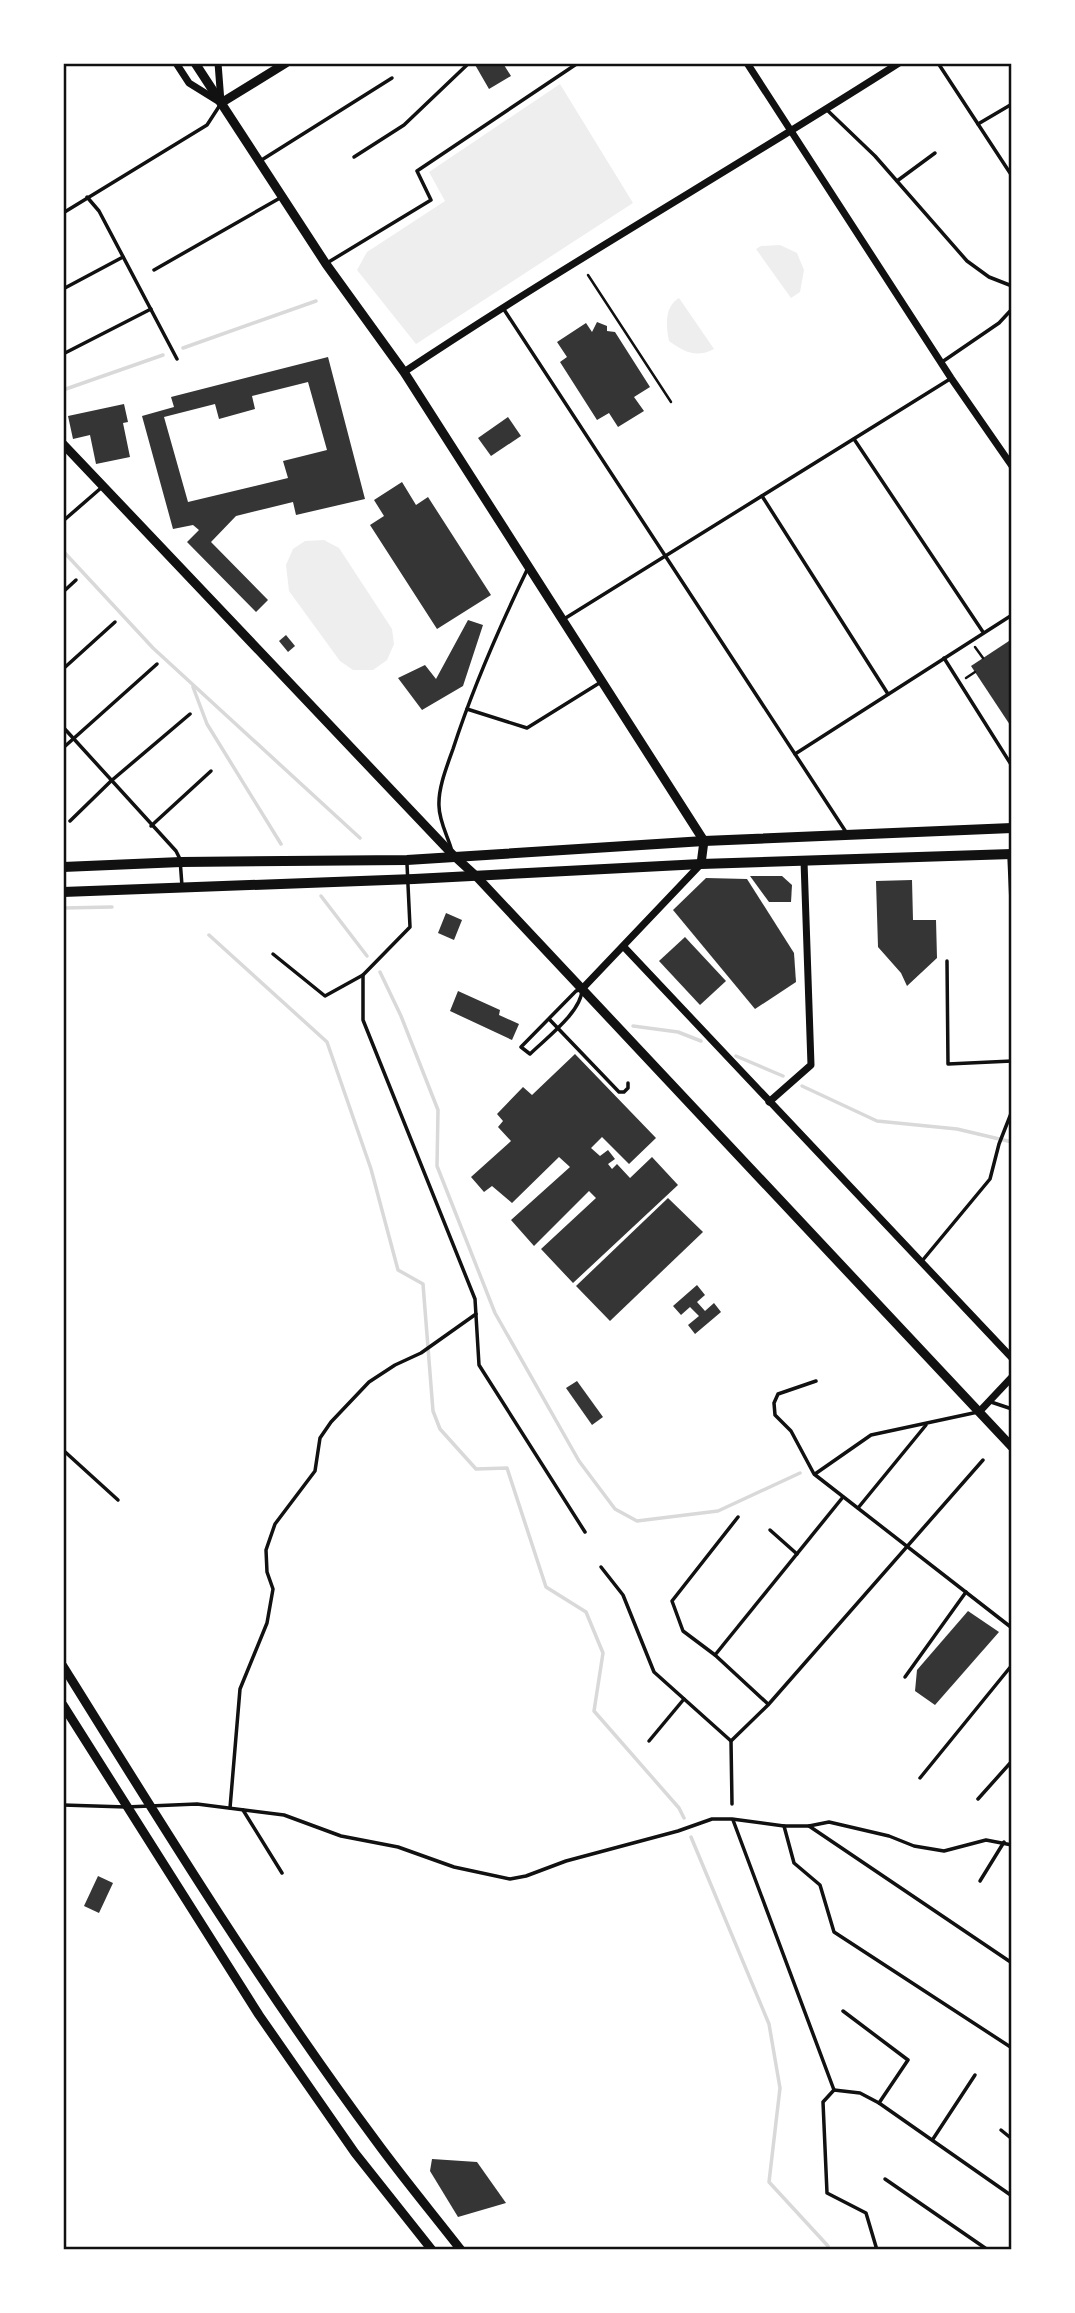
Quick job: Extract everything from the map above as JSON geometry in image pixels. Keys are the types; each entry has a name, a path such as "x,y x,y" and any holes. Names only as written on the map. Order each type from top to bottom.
{"main road":[{"path":"63,867 181,862 407,860 704,841 1012,828"},
{"path":"63,892 409,879 701,864 1011,854"}],"street":[{"path":"176,63 189,83 221,103"},
{"path":"195,63 326,264 404,372 704,841 701,864 582,989"},
{"path":"218,63 221,103"},
{"path":"221,103 286,63"},
{"path":"747,63 951,378 1012,466"},
{"path":"404,372 502,307 899,63"},
{"path":"63,444 453,855 476,876 1012,1447"},
{"path":"769,1102 811,1065 804,861"},
{"path":"624,947 1012,1358"},
{"path":"980,1411 1012,1377"},
{"path":"63,1666 149,1805 270,1990 353,2109 461,2250"},
{"path":"63,1705 280,2045 355,2153 432,2250"}],"lane":[{"path":"354,156 404,125 468,63"},
{"path":"326,264 431,200 417,171 578,63"},
{"path":"938,63 1012,176"},
{"path":"259,163 392,78"},
{"path":"63,213 207,125 221,103"},
{"path":"978,124 1012,104"},
{"path":"826,109 875,156 967,261 989,277 1012,286"},
{"path":"897,181 935,153"},
{"path":"87,197 99,211 177,359"},
{"path":"154,270 282,197"},
{"path":"63,289 123,257"},
{"path":"502,307 847,834"},
{"path":"63,354 151,309"},
{"path":"942,362 999,323 1012,309"},
{"path":"563,620 951,378"},
{"path":"854,439 984,633"},
{"path":"63,521 103,487"},
{"path":"762,496 888,694"},
{"path":"453,855 439,809 448,763 499,629 528,568"},
{"path":"63,592 76,580"},
{"path":"795,754 1012,615"},
{"path":"63,669 115,622"},
{"path":"944,659 1012,766"},
{"path":"63,748 158,664"},
{"path":"467,709 527,728 603,681"},
{"path":"70,821 111,781 190,714"},
{"path":"63,727 176,852 181,862 182,887"},
{"path":"151,825 211,771"},
{"path":"1011,854 1012,924"},
{"path":"273,954 325,996 363,975 410,927 407,860"},
{"path":"947,961 948,1064 1012,1061"},
{"path":"363,975 363,1020 475,1298 479,1365 585,1532"},
{"path":"582,989 582,999 530,1054 521,1047 576,992 582,989"},
{"path":"550,1020 619,1092 624,1093 628,1083"},
{"path":"921,1263 990,1179 1003,1131 1012,1111"},
{"path":"230,1808 240,1689 267,1623 273,1588 267,1572 266,1550 275,1524 315,1471 320,1438 331,1422 369,1382 395,1365 421,1353 476,1314"},
{"path":"816,1381 778,1394 774,1403 775,1415 791,1431 814,1474 1012,1628"},
{"path":"990,1401 1012,1409"},
{"path":"814,1474 871,1435 980,1411"},
{"path":"858,1508 928,1423"},
{"path":"63,1450 118,1500"},
{"path":"732,1804 731,1741 768,1704 983,1460"},
{"path":"715,1656 844,1497"},
{"path":"738,1517 673,1601 683,1630 768,1704"},
{"path":"770,1530 797,1554"},
{"path":"601,1567 623,1595 654,1672 731,1741"},
{"path":"905,1677 966,1592"},
{"path":"920,1778 1012,1665"},
{"path":"649,1741 684,1699"},
{"path":"978,1799 1012,1761"},
{"path":"63,1805 126,1807 197,1804 284,1815 341,1836 398,1847 454,1867 510,1879 712,1819 784,1826 809,1826 829,1822 889,1836 914,1846 944,1851 986,1840 1012,1845"},
{"path":"243,1810 282,1873"},
{"path":"732,1819 834,2090"},
{"path":"784,1826 794,1863 820,1885 834,1932 1012,2048"},
{"path":"809,1826 1012,1963"},
{"path":"980,1881 1004,1842"},
{"path":"844,2011 908,2060 879,2103"},
{"path":"933,2139 975,2074"},
{"path":"834,2090 860,2093 879,2103 1012,2196"},
{"path":"834,2090 822,2102 827,2193 866,2213 877,2250"},
{"path":"1001,2130 1012,2139"},
{"path":"885,2179 988,2250"}],"path":[{"path":"588,275 671,402"},
{"path":"971,641 983,658"}],"shaded area":[{"path":"560,84 633,203 416,344 357,270 367,252 445,201 429,172"},
{"path":"780,245 797,253 804,270 800,292 791,298 756,249 761,246"},
{"path":"679,298 714,349 696,354 669,341 668,312"},
{"path":"324,540 339,548 392,629 394,644 387,660 373,670 353,670 340,661 289,591 286,565 293,549 305,541"}],"building":[{"path":"474,63 508,63 504,65 511,76 489,89"},
{"path":"597,322 607,326 607,331 615,332 650,387 634,397 644,411 618,427 609,413 597,420 560,362 567,357 557,342 586,323 592,332"},
{"path":"328,357 365,499 296,515 293,502 236,516 211,542 268,600 256,612 187,542 199,530 193,525 173,529 142,416 174,407 171,397","holes":["308,382 327,450 283,461 288,478 188,502 164,417 215,404 219,419 255,409 252,396"]},
{"path":"124,404 128,422 123,423 130,457 96,464 90,435 73,439 68,416"},
{"path":"508,417 521,436 491,456 478,438"},
{"path":"402,482 416,505 428,497 491,595 437,629 370,525 384,516 374,500"},
{"path":"468,620 483,625 463,686 422,710 398,678 425,665 436,679"},
{"path":"286,635 295,646 288,652 279,641"},
{"path":"1012,639 1012,728 971,666"},
{"path":"750,876 782,876 792,885 791,902 769,902"},
{"path":"706,878 747,879 794,953 796,982 755,1009 673,910"},
{"path":"912,880 913,920 936,920 937,958 907,986 901,973 878,947 876,881"},
{"path":"446,913 462,920 454,940 438,933"},
{"path":"685,937 726,981 700,1005 659,961"},
{"path":"458,991 500,1010 499,1015 519,1024 512,1040 450,1011"},
{"path":"575,1054 656,1138 629,1164 602,1137 591,1148 600,1156 608,1150 615,1159 608,1164 612,1169 617,1164 630,1178 652,1157 678,1185 573,1283 541,1249 596,1198 589,1191 534,1246 511,1220 570,1167 559,1157 512,1203 492,1186 484,1192 471,1177 511,1141 498,1127 503,1121 497,1114 523,1087 532,1095"},
{"path":"668,1198 703,1232 610,1321 576,1286"},
{"path":"697,1285 705,1295 697,1302 705,1311 714,1303 721,1312 695,1334 688,1325 699,1316 690,1307 681,1315 673,1306"},
{"path":"577,1381 603,1417 592,1425 566,1388"},
{"path":"968,1611 999,1632 935,1705 915,1691 917,1670"},
{"path":"98,1876 113,1883 99,1913 84,1906"},
{"path":"432,2159 477,2162 506,2203 458,2217 430,2171"}],"waterway":[{"path":"183,348 316,301"},
{"path":"63,390 163,355"},
{"path":"63,551 153,648 360,838"},
{"path":"193,687 207,724 281,844"},
{"path":"321,896 367,956"},
{"path":"63,908 112,907"},
{"path":"209,935 327,1042 371,1169 398,1270 423,1284 433,1411 440,1429 476,1469 507,1468 546,1587 586,1612 603,1653 594,1711 679,1808 684,1818"},
{"path":"380,972 401,1016 438,1110 437,1166 495,1313 579,1461 615,1509 637,1521 718,1511 800,1473"},
{"path":"633,1026 678,1032 701,1041"},
{"path":"736,1056 783,1076"},
{"path":"802,1086 877,1121 957,1129 1012,1142"},
{"path":"691,1837 769,2024 780,2088 769,2182 828,2246 828,2250"}]}
